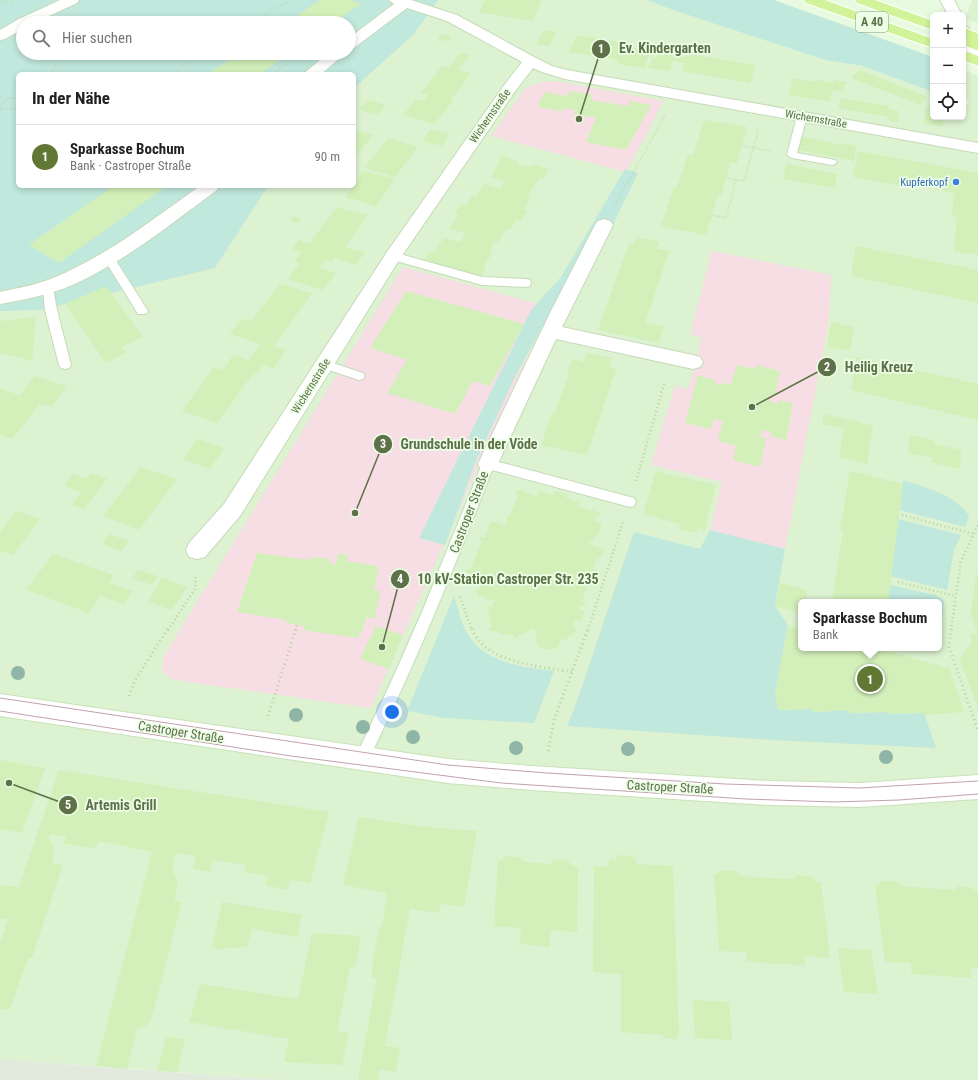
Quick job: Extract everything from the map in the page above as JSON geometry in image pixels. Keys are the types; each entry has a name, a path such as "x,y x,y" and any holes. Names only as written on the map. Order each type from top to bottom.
{"highway":[{"name":"A 40","path":"812,0 930,43"},
{"name":"A 40","path":"862,0 930,25"},
{"path":"966,37 978,42"},
{"path":"966,56 978,60"}],"street":[{"path":"37,16 72,0"},
{"path":"947,0 953,12"},
{"path":"356,39 400,2 452,18 531,61"},
{"path":"0,36 16,27"},
{"path":"966,36 978,60"},
{"path":"313,72 329,60"},
{"name":"Wichernstraße","path":"197,550 232,510 393,256 510,87 531,61 566,74 978,148"},
{"path":"0,298 18,296 48,288 80,275 109,259 208,188"},
{"name":"Castroper Straße","path":"488,464 551,331 604,225"},
{"path":"551,331 692,362"},
{"name":"Castroper Straße","path":"0,705 256,744 448,771 525,778 769,793 860,794 978,787"}],"lane":[{"path":"802,116 792,155 832,162"},
{"path":"393,256 482,281 526,283"},
{"path":"109,259 142,311"},
{"path":"48,288 51,310 64,365"},
{"path":"324,364 359,376"},
{"name":"Castroper Straße","path":"362,758 382,719 449,564 488,464 630,502"}],"path":[{"path":"262,16 290,0"},
{"path":"53,72 57,60"},
{"path":"176,72 191,60"},
{"path":"276,72 293,60"},
{"path":"274,63 282,68"},
{"path":"0,108 8,98 16,98"},
{"path":"0,108 16,109"},
{"path":"604,225 666,113"},
{"path":"726,178 744,181 757,132"},
{"path":"742,146 753,148"},
{"path":"712,215 726,218 736,180"},
{"path":"554,718 573,672 630,502 672,358"},
{"path":"902,515 974,534"},
{"path":"978,525 961,561 950,647 978,731"},
{"path":"119,723 135,680 195,589 197,550"},
{"path":"449,564 474,636 490,650 510,660 573,672"},
{"path":"898,582 956,596"},
{"path":"256,744 273,702 297,625"}],"shaded area":[{"path":"0,0 647,0 825,60 863,66 930,91 930,120 966,120 966,104 970,105 966,98 966,70 978,76 978,1080 282,1080 0,1059"},
{"path":"0,0 438,0 414,34 356,86 356,72 16,72 16,188 267,188 215,268 40,310 0,311"},
{"path":"647,0 774,0 930,56 930,91 863,66 825,60"},
{"path":"971,0 978,0 978,23 966,18 972,1"},
{"path":"548,81 561,82 664,101 626,172 491,136 524,90 537,83"},
{"path":"625,169 638,173 612,227 598,224 514,379 477,459 445,545 419,538 531,310 561,277"},
{"path":"712,251 831,275 829,320 785,549 710,530 722,482 651,465 675,386 688,389 702,338 690,334"},
{"path":"403,267 549,307 371,708 175,680 163,671 162,663 164,656"},
{"path":"903,480 931,489 956,502 969,516 965,527 900,510"},
{"path":"898,519 961,535 954,550 947,590 891,576"},
{"path":"710,530 785,549 775,606 788,625 775,694 780,710 813,709 813,712 849,710 851,713 887,712 888,714 924,713 936,748 773,740 567,726 575,707 634,532 700,549"},
{"path":"890,585 935,595 944,600 942,621 942,599 888,599"},
{"path":"454,596 465,629 472,640 481,649 492,656 516,665 554,671 534,723 445,718 407,711"},
{"path":"0,1059 127,1069 282,1080 0,1080"}],"building":[{"path":"320,0 351,0 361,4 343,16 296,16"},
{"path":"485,0 542,1 532,21 479,12"},
{"path":"544,30 556,32 549,46 536,45"},
{"path":"440,35 451,35 450,41 438,40"},
{"path":"577,35 625,43 624,46 651,51 644,68 617,64 619,60 569,52"},
{"path":"460,53 470,55 458,70 471,73 451,100 453,101 434,124 403,115 416,99 423,101 428,95 421,93 442,66 449,68"},
{"path":"658,53 687,57 688,54 756,65 750,83 682,71 685,63 673,61 670,71 648,68 652,57 656,58"},
{"path":"229,60 280,60 262,72 211,72"},
{"path":"859,70 928,97 920,105 851,78"},
{"path":"793,78 812,82 818,80 834,83 834,80 847,82 844,86 843,92 832,90 830,102 789,95"},
{"path":"570,91 593,95 591,100 628,106 630,101 651,105 626,150 586,142 596,118 574,114 575,110 563,108 562,111 537,107 544,92 567,96"},
{"path":"841,98 889,106 889,109 899,111 898,122 887,120 888,117 838,108"},
{"path":"368,100 386,105 377,115 359,110"},
{"path":"926,107 930,108 930,120 944,120 943,127 924,123"},
{"path":"704,120 747,127 737,163 731,162 721,196 718,195 706,235 661,226 674,187 677,187 688,154 693,155"},
{"path":"431,129 450,134 442,146 422,141"},
{"path":"356,131 373,135 356,156"},
{"path":"802,137 856,146 854,161 798,150"},
{"path":"388,138 418,147 395,177 364,168"},
{"path":"858,151 978,173 978,255 954,251 957,218 952,216 954,193 853,177"},
{"path":"502,156 518,161 517,164 530,167 532,164 549,169 543,178 540,178 527,196 531,197 523,210 527,211 520,221 516,220 510,230 507,229 498,242 494,241 489,250 493,252 483,267 486,268 481,277 424,260 430,252 433,253 444,238 460,242 466,233 449,229 458,215 455,214 462,204 466,206 472,196 475,197 484,184 500,189 505,181 491,177"},
{"path":"786,164 837,174 835,188 783,179"},
{"path":"364,171 395,179 376,206 345,197 352,188 356,188 356,182"},
{"path":"110,188 164,188 59,263 29,245"},
{"path":"337,207 368,215 345,247 365,252 356,265 335,258 332,262 325,260 319,268 336,273 323,290 288,279 300,263 294,261 301,252 292,249 299,240 312,244 314,242 311,241"},
{"path":"295,216 302,221 296,223 290,219"},
{"path":"637,237 659,242 657,249 669,251 645,323 664,327 659,343 598,330 629,243 634,244"},
{"path":"856,246 978,270 978,303 851,276"},
{"path":"280,284 312,293 274,346 286,350 274,368 263,365 258,373 252,375 217,423 182,411 214,367 223,370 233,355 248,360 261,344 230,334 241,319 251,321"},
{"path":"106,286 143,337 122,347 126,353 106,363 65,304"},
{"path":"406,291 524,324 490,386 473,381 455,414 387,393 407,360 370,348"},
{"path":"36,317 32,361 0,353 0,321"},
{"path":"831,322 854,327 850,351 827,347"},
{"path":"587,353 612,358 609,367 616,369 587,455 541,445 552,413 555,413 569,373 567,373 572,359 584,362"},
{"path":"857,357 978,384 978,420 851,390"},
{"path":"737,365 755,369 756,365 780,371 775,396 770,395 769,401 777,404 778,400 793,403 786,440 770,436 771,432 762,430 760,437 766,438 760,467 733,460 736,446 718,441 723,421 714,419 711,429 685,423 698,375 714,380 717,385 726,383 731,384"},
{"path":"35,376 67,386 51,407 40,404 12,439 0,435 0,389 20,395"},
{"path":"824,414 845,419 844,428 846,419 873,426 867,464 839,457 844,429 822,424"},
{"path":"910,435 934,440 934,444 961,450 960,469 932,463 933,458 908,453"},
{"path":"197,439 224,448 210,469 183,459"},
{"path":"141,467 177,479 139,530 103,516"},
{"path":"656,471 716,485 705,530 698,528 697,533 679,529 680,524 643,514"},
{"path":"850,471 903,484 888,599 832,599 843,531 840,530"},
{"path":"91,473 107,479 84,509 71,505 82,492 64,486 73,474 87,479"},
{"path":"521,489 524,490 523,492 537,496 539,491 553,495 555,491 567,494 566,498 580,502 578,507 593,511 594,509 597,510 596,512 601,513 599,517 597,516 595,521 602,524 598,536 595,535 593,541 591,540 590,543 587,542 587,544 604,549 600,559 597,558 593,569 597,570 595,574 592,573 582,602 586,603 584,606 581,605 579,610 584,611 581,621 576,619 573,623 576,631 573,635 568,636 567,640 561,639 558,647 549,650 540,647 537,644 536,635 538,631 532,630 533,627 528,632 518,635 518,638 515,639 513,635 502,634 496,630 492,632 489,629 492,626 489,620 490,610 487,610 489,606 492,607 495,600 488,600 482,595 481,597 477,596 478,593 475,592 476,589 479,590 484,578 473,574 472,577 468,576 469,573 465,572 467,568 470,570 482,541 479,540 480,537 484,538 491,521 506,525 508,520 506,518 507,515 510,516 518,495 516,494 517,490 520,491"},
{"path":"16,511 40,519 13,555 0,551 0,532"},
{"path":"109,534 129,541 122,551 102,544"},
{"path":"257,553 310,560 311,557 330,559 329,563 336,564 338,553 348,555 347,561 378,566 377,570 379,570 374,590 381,591 374,619 366,617 362,632 360,631 358,638 303,630 304,626 286,623 287,620 237,612"},
{"path":"53,554 114,575 109,583 133,591 124,604 100,596 89,613 26,590"},
{"path":"138,570 158,576 152,585 132,578"},
{"path":"976,575 978,575 978,634 971,615"},
{"path":"162,578 187,587 172,610 148,602"},
{"path":"780,583 807,590 806,599 798,599 798,612 775,606"},
{"path":"788,625 798,628 798,651 886,651 949,668 964,712 924,715 924,713 851,713 849,710 813,712 813,709 779,710 775,694"},
{"path":"376,626 403,635 389,669 360,659"},
{"path":"970,634 978,634 978,709 960,659 972,642"},
{"path":"0,760 45,768 22,833 0,829"},
{"path":"59,770 329,812 310,883 290,880 287,890 265,885 268,876 244,872 246,865 213,860 210,872 193,869 196,856 176,853 172,869 178,882 174,901 182,902 151,1020 144,1027 137,1028 127,1069 96,1066 152,852 99,841 96,848 64,844 66,837 50,834 48,837 55,848 52,864 63,865 32,958 28,958 10,1009 0,1009 0,944 8,919 0,918 0,885 19,887"},
{"path":"359,817 426,827 477,831 464,907 441,904 439,913 410,909 385,1046 400,1048 396,1072 380,1069 378,1080 358,1080 377,978 371,977 379,926 382,927 387,893 343,885"},
{"path":"619,855 632,856 636,860 636,864 673,866 679,1035 677,1036 677,1039 663,1038 663,1035 621,1032 621,974 593,972 594,866 609,867 609,860 616,861 616,858"},
{"path":"505,856 519,857 524,862 551,864 555,860 568,861 573,866 578,867 577,932 550,930 550,947 520,944 521,928 494,926 498,860 501,861"},
{"path":"722,870 735,871 740,876 768,878 794,879 798,875 811,876 817,882 821,882 830,958 804,956 805,965 775,964 746,961 746,952 719,951 714,874 717,874"},
{"path":"882,881 895,881 901,886 954,890 958,886 970,887 978,893 978,968 970,968 972,978 912,974 910,963 885,962 875,885 878,885"},
{"path":"222,902 302,915 297,937 252,929 247,947 222,949 212,948"},
{"path":"312,933 361,936 355,967 350,967 337,1031 349,1033 342,1065 284,1062 289,1039 189,1022 200,984 298,999"},
{"path":"838,948 871,950 878,994 844,992"},
{"path":"693,1000 729,1002 732,1040 695,1038"},
{"path":"166,1037 185,1039 177,1072 157,1071"}],"tram line":[{"path":"0,698 448,765 547,773 725,784 859,788 978,781"},
{"path":"0,711 291,756 501,783 746,799 834,802 899,800 978,794"}],"place":[{"name":"Ev. Kindergarten","path":"579,119"},
{"name":"Kupferkopf","path":"956,182"},
{"name":"Heilig Kreuz","path":"752,407"},
{"name":"Grundschule in der Vöde","path":"355,513"},
{"name":"10 kV-Station Castroper Str. 235","path":"382,647"},
{"name":"Sparkasse Bochum","path":"870,679"},
{"name":"Artemis Grill","path":"9,783"}]}
